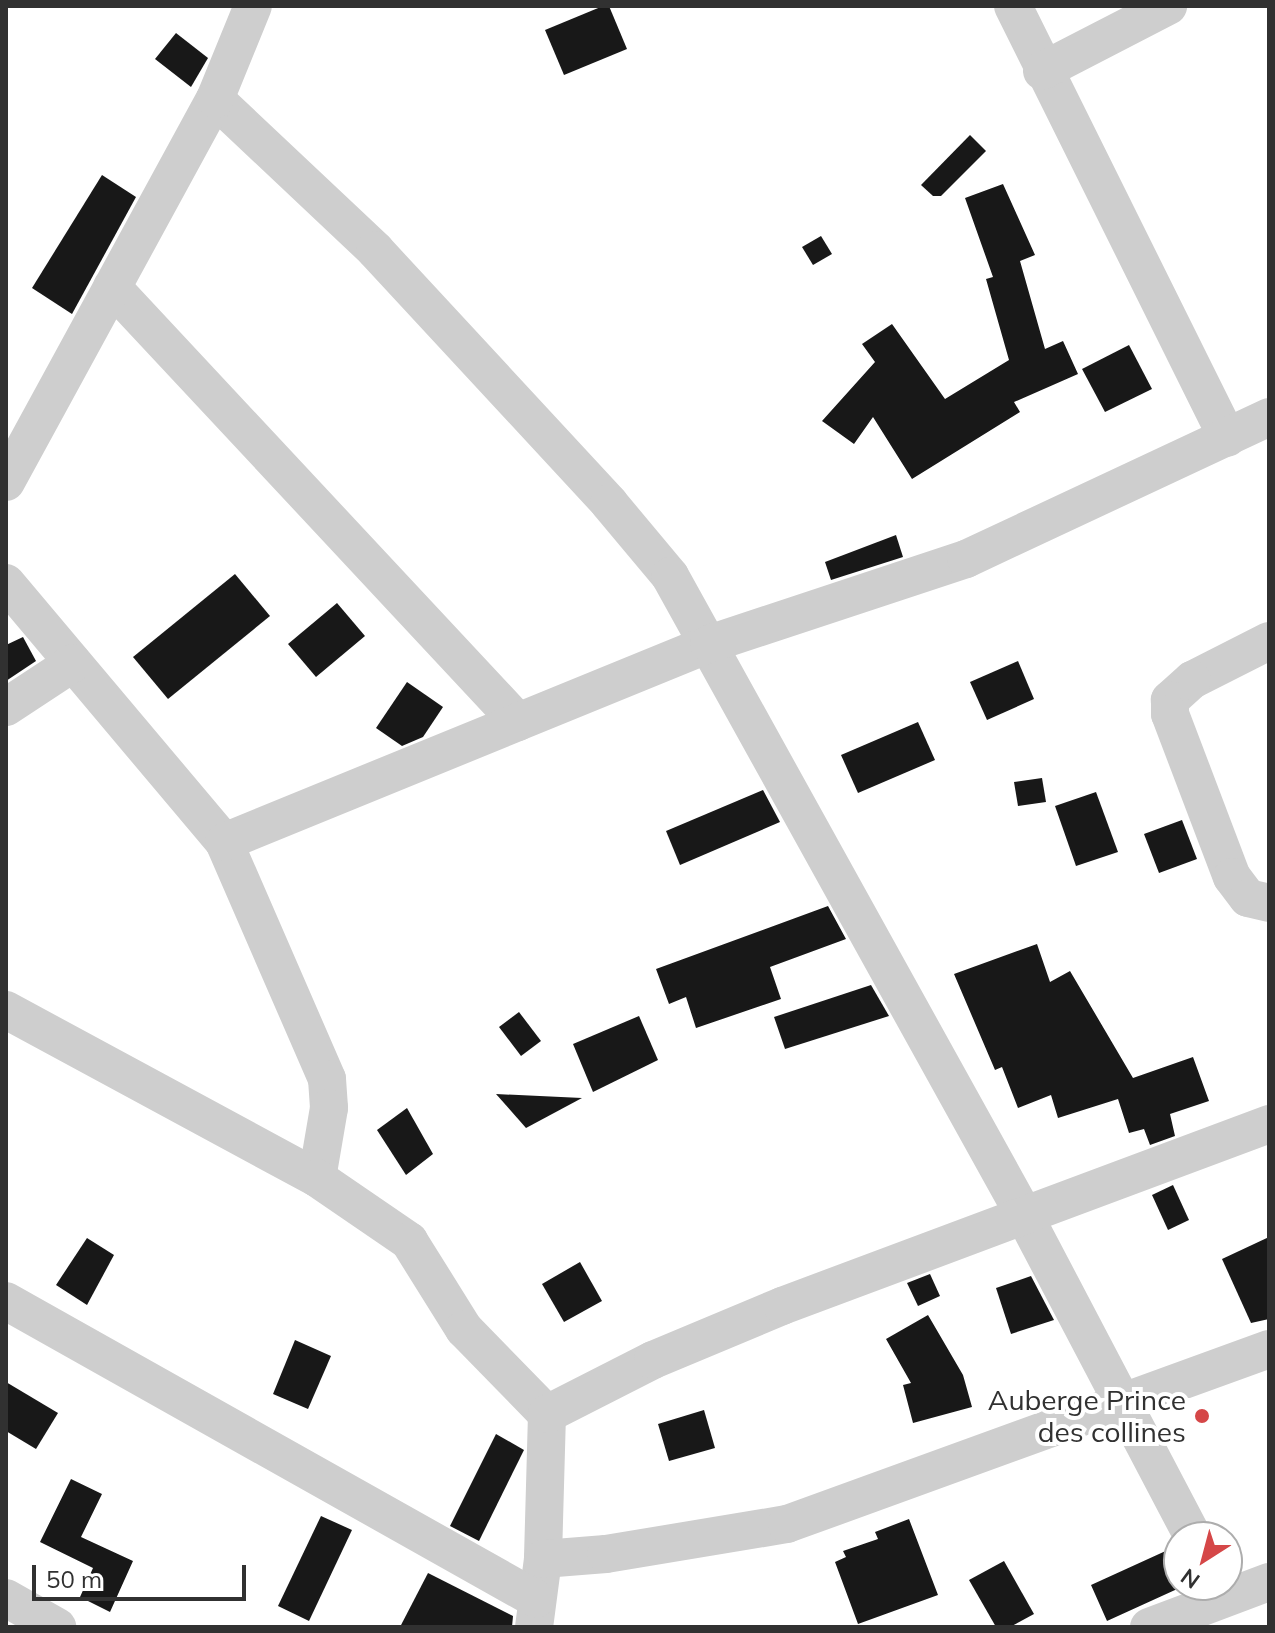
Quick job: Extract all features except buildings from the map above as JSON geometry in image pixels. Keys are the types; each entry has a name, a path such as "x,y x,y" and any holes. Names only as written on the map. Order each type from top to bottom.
{"street":[{"path":"6,482 215,99 253,6"},
{"path":"1013,6 1042,71 1227,438"},
{"path":"1042,71 1168,6"},
{"path":"215,99 375,250 609,503 670,576 1024,1215 1127,1404 1185,1521"},
{"path":"112,287 518,722"},
{"path":"224,842 709,644 966,559 1269,417"},
{"path":"6,583 224,842 327,1079 329,1108 317,1178"},
{"path":"1269,641 1192,680 1170,700 1170,714 1232,877 1248,898 1269,903"},
{"path":"6,707 73,663"},
{"path":"6,1010 317,1178 409,1241 464,1329 547,1414 543,1559 535,1613 6,1301"},
{"path":"547,1414 653,1360 767,1312 1269,1124"},
{"path":"543,1559 620,1552 787,1524 1127,1404 1269,1349"},
{"path":"1149,1627 1226,1604 1269,1582"},
{"path":"6,1598 57,1627"}],"place":[{"name":"Auberge Prince des collines","path":"1202,1416"}]}
